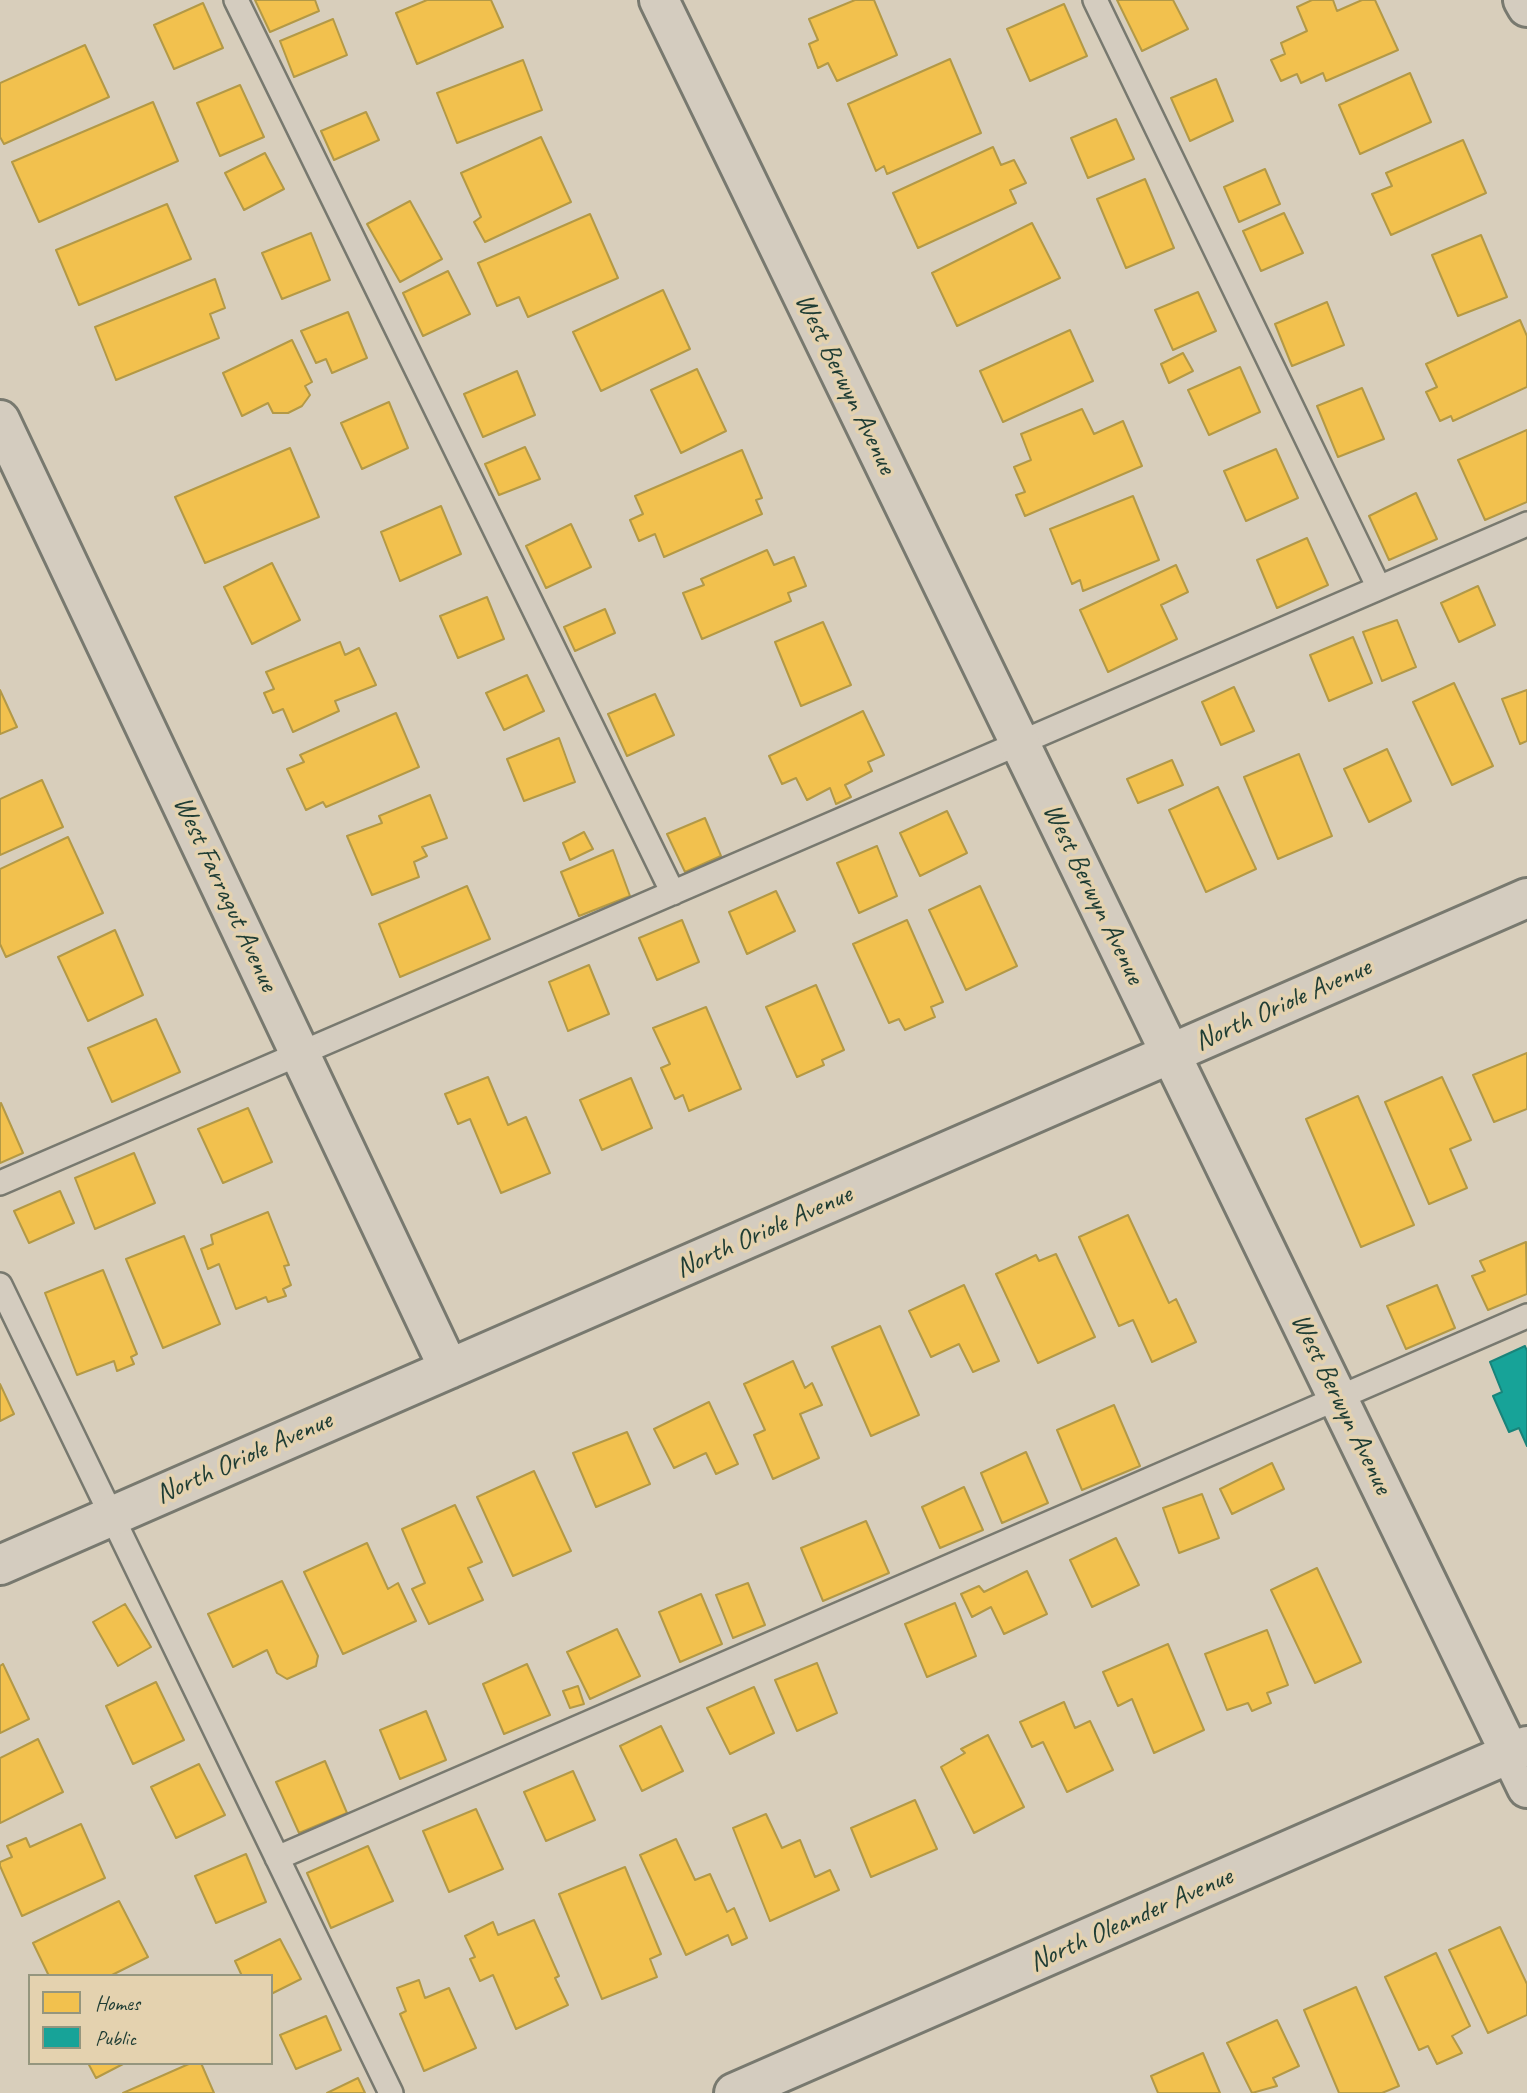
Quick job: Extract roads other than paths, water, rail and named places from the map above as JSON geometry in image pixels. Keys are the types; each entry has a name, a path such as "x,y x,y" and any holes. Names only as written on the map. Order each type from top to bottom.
{"street":[{"name":"West Berwyn Avenue","path":"659,0 1339,1399 1519,1750 1527,1788"},
{"path":"1523,0 1527,7"},
{"name":"West Farragut Avenue","path":"0,420 449,1369"},
{"name":"North Oriole Avenue","path":"0,1565 1527,898"},
{"name":"North Oleander Avenue","path":"734,2093 1519,1750"}],"lane":[{"path":"236,0 673,892"},
{"path":"1095,0 1380,588"},
{"path":"0,1183 1527,524"},
{"path":"0,1285 391,2093"},
{"path":"278,1858 1527,1316"}]}
